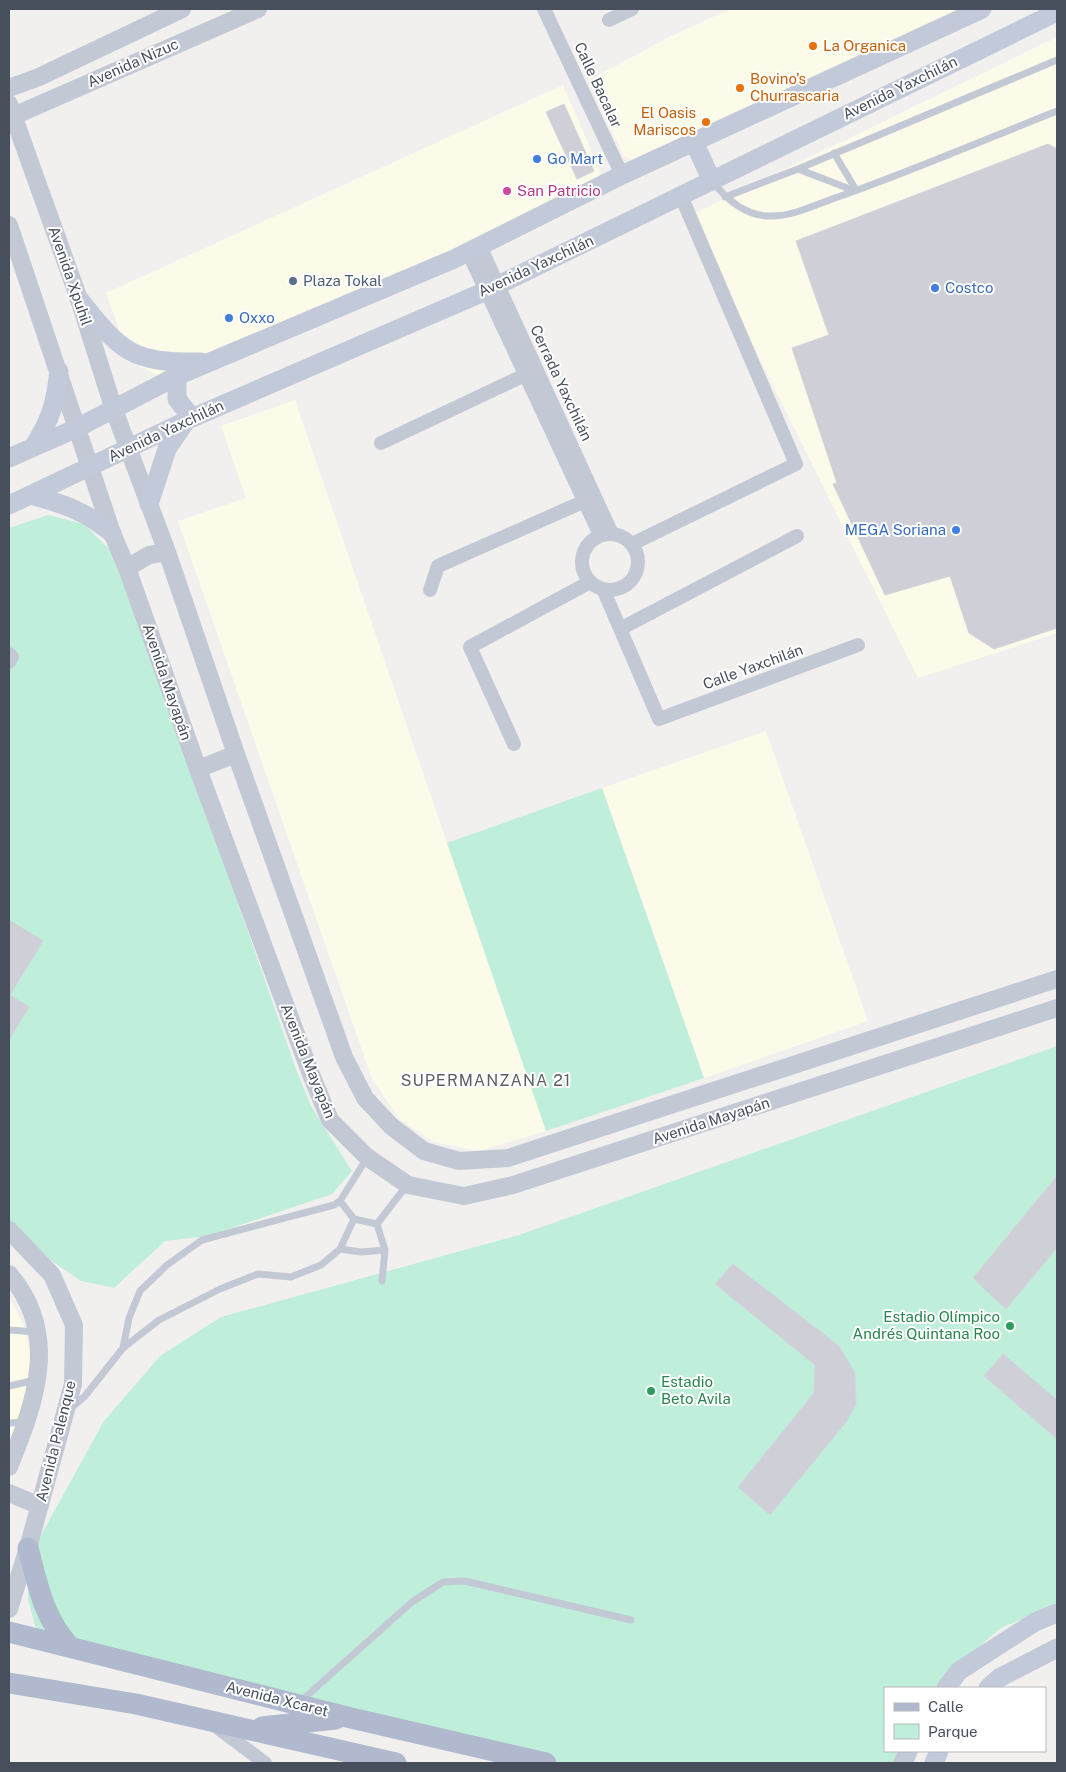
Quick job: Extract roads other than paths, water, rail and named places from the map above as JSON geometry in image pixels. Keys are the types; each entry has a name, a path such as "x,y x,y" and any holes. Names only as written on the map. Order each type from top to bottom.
{"main road":[{"path":"9,458 114,410 177,376 474,249 622,175 982,9"},
{"name":"Avenida Yaxchilán","path":"9,505 32,496 189,419 492,288 1057,14"},
{"path":"694,142 712,181"},
{"path":"79,300 109,337 135,355 164,362 212,362"},
{"path":"34,446 50,420 56,400 59,371"},
{"path":"149,504 167,449 189,419 177,399 177,376"},
{"path":"32,496 63,504 89,515 112,533"},
{"path":"28,1548 41,1597 54,1629 69,1646"},
{"path":"947,1687 959,1671 1035,1622 1057,1613"},
{"name":"Avenida Xcaret","path":"9,1632 352,1718 546,1763"},
{"path":"989,1687 999,1678 1057,1648"},
{"path":"9,1683 136,1704 396,1763"},
{"path":"244,1728 352,1718"}],"street":[{"name":"Avenida Nizuc","path":"9,88 39,76 182,9"},
{"name":"Avenida Nizuc","path":"10,113 258,9"},
{"name":"Calle Bacalar","path":"544,9 622,175"},
{"path":"609,20 632,9"},
{"name":"Avenida Xpuhil","path":"10,113 79,300 114,410 129,449"},
{"path":"632,544 796,464 681,196"},
{"path":"9,225 91,466"},
{"name":"Cerrada Yaxchilán","path":"474,249 606,535"},
{"name":"Cerrada Yaxchilán","path":"492,288 525,375 585,501 606,535"},
{"path":"381,443 525,375"},
{"name":"Avenida Mayapán","path":"129,449 344,1057 365,1098 391,1126 424,1151 459,1161 508,1158 1057,979"},
{"name":"Avenida Mayapán","path":"91,466 112,533 127,568 198,769 312,1077 330,1120 367,1157 408,1185 464,1196 513,1185 1057,1008"},
{"path":"430,590 438,566 585,501"},
{"path":"606,535 623,537 632,544 638,557 637,571 629,583 617,589 603,589 590,582 584,573 582,562 588,546 606,535"},
{"path":"603,589 620,629 797,536"},
{"path":"127,568 149,555 167,552"},
{"path":"514,744 470,647 590,582"},
{"name":"Calle Yaxchilán","path":"620,629 659,719 858,646"},
{"path":"9,654 12,657 9,662"},
{"path":"198,769 236,754"},
{"path":"918,1024 927,1051"},
{"name":"Avenida Palenque","path":"9,1230 52,1275 74,1325 73,1384 40,1506 9,1609"},
{"path":"9,1274 20,1287 39,1332 38,1379 28,1421 9,1467"},
{"path":"9,1493 40,1506"},
{"path":"208,1720 265,1763"}],"lane":[{"path":"725,197 798,169 834,152 1057,60"},
{"path":"712,181 725,197 737,206 771,216 787,214 856,191 1057,111"},
{"path":"834,152 856,191"},
{"path":"798,169 856,191"},
{"path":"124,1348 129,1318 140,1290 167,1265 202,1240 334,1205 340,1201 367,1157"},
{"path":"377,1224 408,1185"},
{"path":"340,1201 354,1219 377,1224"},
{"path":"65,1412 85,1396 124,1348 159,1320 220,1289 258,1274 291,1277 321,1265 340,1249 354,1219"},
{"path":"377,1224 385,1250 382,1281"},
{"path":"340,1249 361,1252 385,1250"},
{"path":"9,1330 39,1332"},
{"path":"9,1386 38,1379"},
{"path":"9,1423 28,1421"},
{"path":"297,1704 412,1602 443,1582 465,1581 632,1620"}],"place":[{"name":"La Organica","path":"813,46"},
{"name":"Bovino's Churrascaria","path":"740,88"},
{"name":"El Oasis Mariscos","path":"706,122"},
{"name":"Go Mart","path":"537,159"},
{"name":"San Patricio","path":"507,191"},
{"name":"Plaza Tokal","path":"293,281"},
{"name":"Costco","path":"935,288"},
{"name":"Oxxo","path":"229,318"},
{"name":"MEGA Soriana","path":"956,530"},
{"name":"Estadio Olímpico Andrés Quintana Roo","path":"1010,1326"},
{"name":"Estadio Beto Avila","path":"651,1391"}],"district":[{"name":"SUPERMANZANA 21","path":"486,1080"}]}
